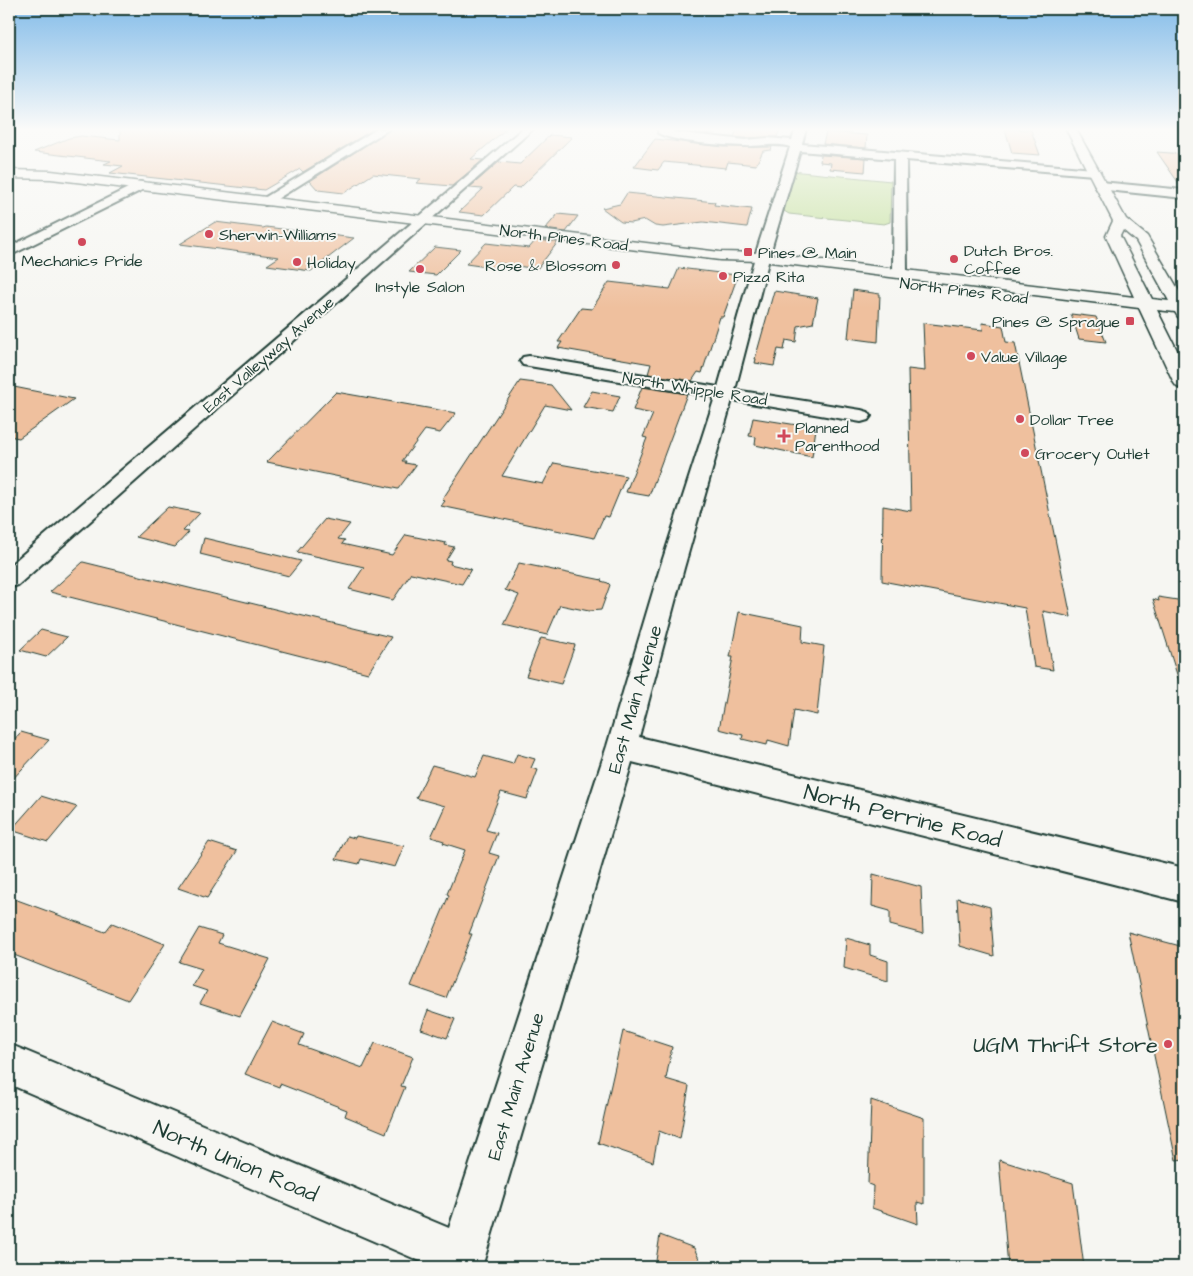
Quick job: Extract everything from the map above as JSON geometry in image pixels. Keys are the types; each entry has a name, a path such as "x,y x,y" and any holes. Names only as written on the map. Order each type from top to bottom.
{"main road":[{"name":"North Pines Road","path":"161,189 1147,308"},
{"path":"1102,189 1120,221 1142,239 1183,311"},
{"path":"1120,221 1113,236 1184,383"},
{"name":"North Pines Road","path":"761,261 900,274 1147,308"},
{"path":"1147,308 1183,311"}],"street":[{"path":"9,252 135,189"},
{"path":"265,201 286,189"},
{"name":"East Valleyway Avenue","path":"9,579 459,189"},
{"name":"East Main Avenue","path":"460,1262 622,746 783,189"},
{"path":"900,189 900,274"},
{"path":"1127,189 1184,194"},
{"name":"North Whipple Road","path":"529,361 861,416"},
{"name":"North Perrine Road","path":"622,746 1184,885"},
{"name":"North Union Road","path":"9,1064 460,1262"}],"green space":[{"path":"786,189 891,189 890,222 884,224 789,214 784,211 783,202"}],"building":[{"path":"317,189 351,189 344,193"},
{"path":"477,189 511,189 484,215 459,212 483,189"},
{"path":"627,193 715,202 714,205 752,209 747,227 703,222 663,227 655,226 645,220 631,223 621,222 602,208 620,204"},
{"path":"558,214 578,216 566,232 545,229"},
{"path":"215,222 354,238 311,271 267,265 279,257 180,244"},
{"path":"536,240 558,242 537,269 498,263 494,268 466,264 486,243 529,248"},
{"path":"435,247 461,250 436,275 409,272"},
{"path":"679,268 736,275 735,278 737,278 723,317 720,317 702,373 698,372 692,381 648,374 651,364 558,348 562,342 558,342 581,308 592,309 609,282 670,289"},
{"path":"853,290 880,294 878,342 848,338"},
{"path":"774,291 818,298 813,323 798,326 796,342 786,340 784,350 778,349 774,366 755,363 755,359"},
{"path":"1071,314 1096,317 1106,342 1079,339"},
{"path":"923,323 983,330 982,323 1003,326 1006,342 1015,343 1071,617 1043,611 1053,670 1034,667 1025,608 882,581 883,506 911,511 908,369 925,371"},
{"path":"520,381 551,385 571,410 545,405 502,476 543,484 554,463 626,476 609,517 604,516 594,538 441,506 445,501 442,500"},
{"path":"9,386 74,399 19,438 9,436"},
{"path":"642,387 687,394 649,496 626,492 647,438 643,437 653,414 633,410"},
{"path":"592,391 620,396 613,412 583,407"},
{"path":"336,392 456,413 440,433 425,430 402,461 416,465 398,489 267,462"},
{"name":"Planned Parenthood","path":"753,418 816,428 812,457 755,445 756,437 749,436"},
{"path":"168,507 200,513 183,531 189,532 175,547 136,537"},
{"path":"325,519 350,524 338,539 345,540 342,544 392,555 406,535 446,543 445,545 454,547 446,560 451,561 450,564 471,569 462,584 411,573 393,600 349,589 364,567 297,552"},
{"path":"204,538 301,561 289,576 200,554"},
{"path":"83,562 391,637 368,673 50,592"},
{"path":"519,563 602,580 608,583 610,585 601,610 589,611 560,605 547,635 504,625 519,595 505,590"},
{"path":"1158,597 1184,601 1184,683 1180,684 1153,599 1159,601"},
{"path":"739,612 803,625 802,642 824,646 817,715 794,710 789,746 768,740 767,745 742,739 743,735 719,729 733,657 730,657"},
{"path":"41,630 67,637 46,657 20,650"},
{"path":"541,638 575,645 561,684 526,676"},
{"path":"21,732 49,740 9,783 9,745"},
{"path":"517,754 535,759 531,768 538,770 527,799 501,792 486,830 497,833 489,853 499,856 469,934 472,934 446,998 411,986 449,895 447,894 465,850 431,837 445,806 416,798 432,765 475,777 484,756 513,764"},
{"path":"41,796 77,807 48,842 11,830"},
{"path":"347,836 355,838 356,836 404,846 395,867 361,859 359,864 336,859"},
{"path":"209,842 237,851 207,898 178,888"},
{"path":"873,874 921,887 923,934 890,925 890,911 872,906"},
{"path":"9,897 105,932 112,923 165,944 128,1000 9,953"},
{"path":"957,898 990,907 994,956 960,946"},
{"path":"199,928 222,935 218,943 270,959 240,1016 200,1003 207,991 192,986 202,969 179,962"},
{"name":"UGM Thrift Store","path":"1128,932 1184,947 1184,1159 1176,1160"},
{"path":"846,938 870,945 870,955 888,961 888,981 844,968"},
{"path":"428,1010 455,1019 447,1038 421,1029"},
{"path":"272,1022 304,1034 299,1045 363,1068 375,1043 413,1057 401,1086 405,1087 386,1133 345,1116 347,1110 280,1084 279,1087 245,1074"},
{"path":"623,1031 672,1047 666,1079 689,1086 680,1139 659,1131 653,1162 598,1143"},
{"path":"871,1100 924,1118 924,1204 917,1202 918,1224 872,1208 873,1186 868,1184"},
{"path":"999,1160 1073,1183 1084,1267 1008,1267"},
{"path":"660,1235 694,1248 703,1267 655,1267"}],"place":[{"name":"Sherwin-Williams","path":"209,234"},
{"name":"Mechanics Pride","path":"82,242"},
{"name":"Pines @ Main","path":"748,252"},
{"name":"Dutch Bros. Coffee","path":"954,259"},
{"name":"Holiday","path":"297,262"},
{"name":"Rose & Blossom","path":"616,265"},
{"name":"Instyle Salon","path":"420,269"},
{"name":"Pizza Rita","path":"723,276"},
{"name":"Pines @ Sprague","path":"1130,321"},
{"name":"Value Village","path":"971,356"},
{"name":"Dollar Tree","path":"1020,419"},
{"name":"Planned Parenthood","path":"784,436"},
{"name":"Grocery Outlet","path":"1025,453"},
{"name":"UGM Thrift Store","path":"1168,1044"}]}
